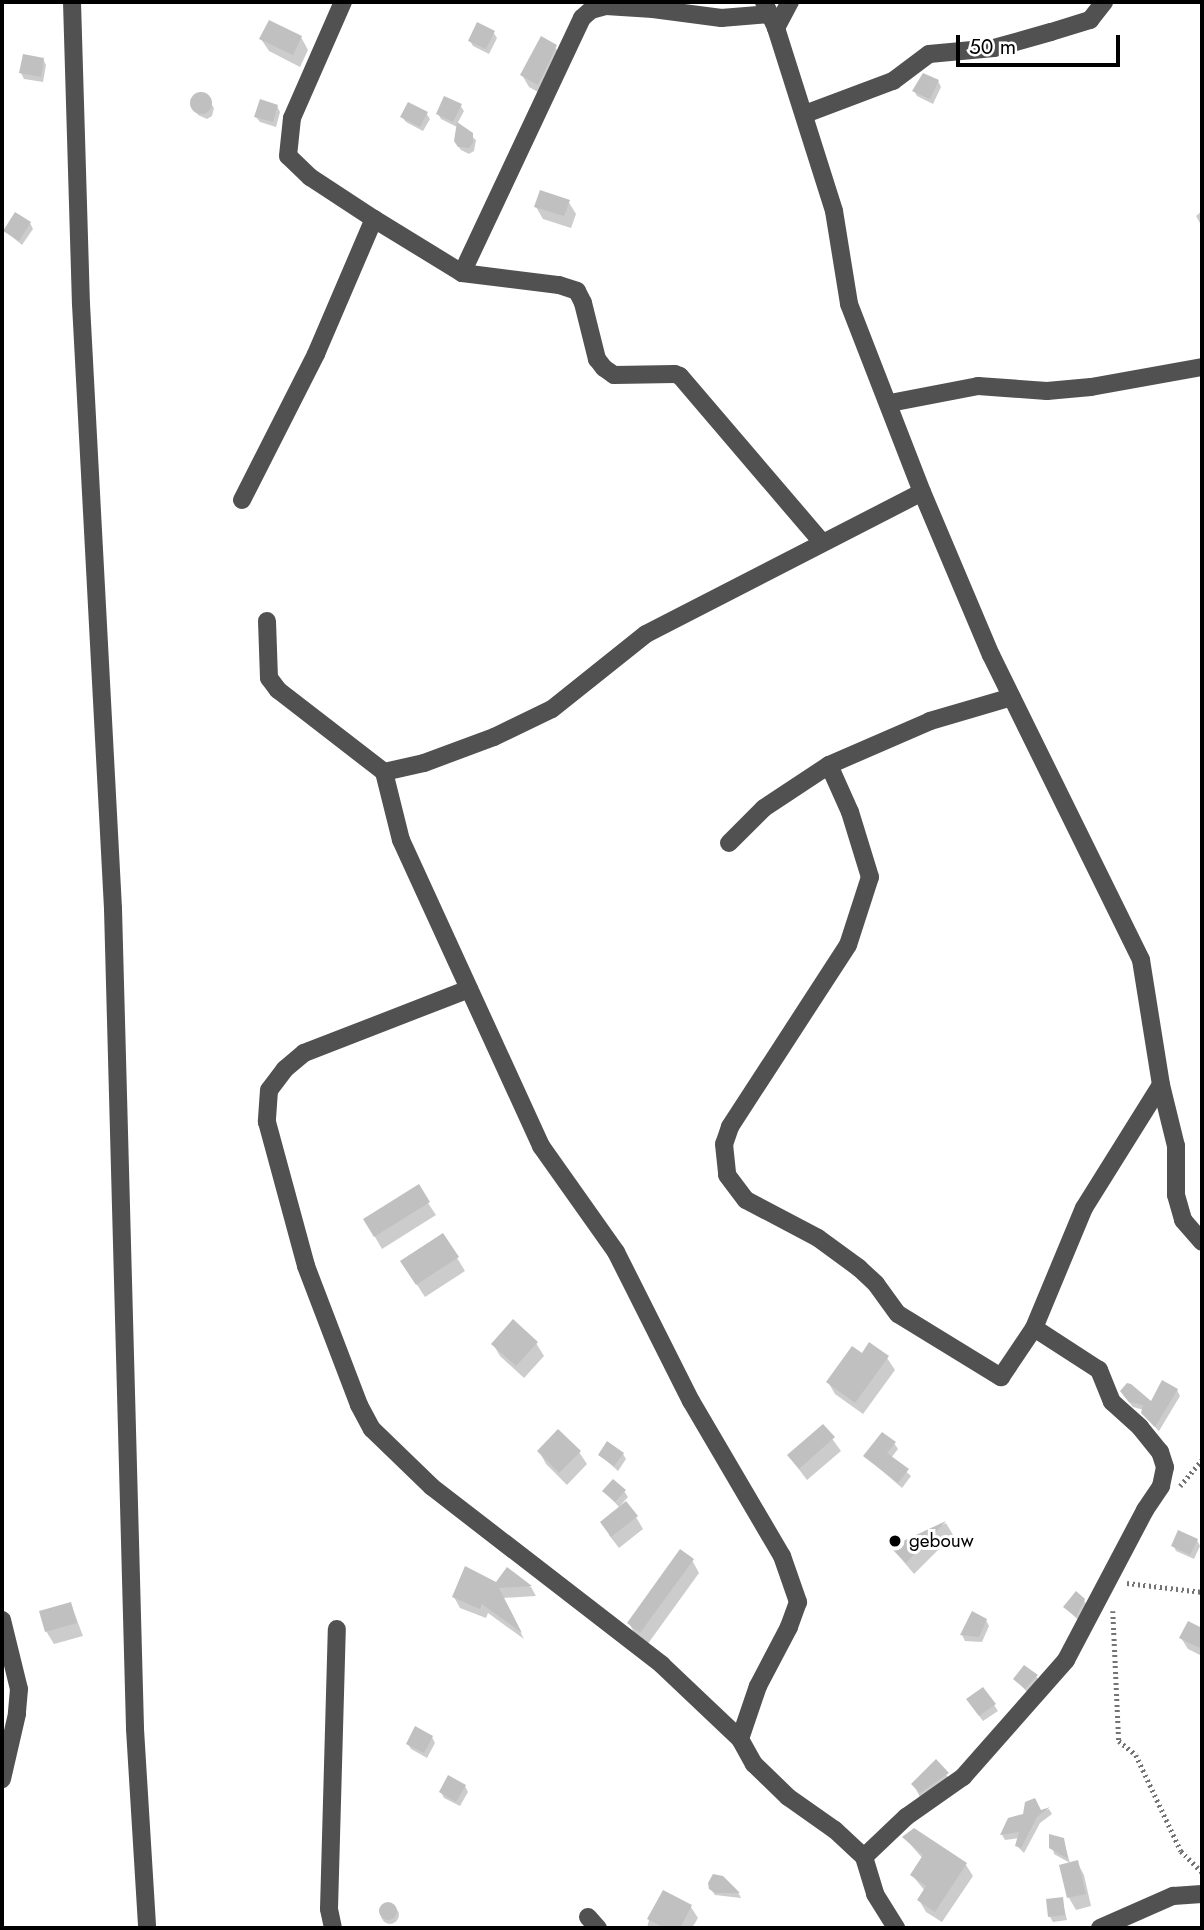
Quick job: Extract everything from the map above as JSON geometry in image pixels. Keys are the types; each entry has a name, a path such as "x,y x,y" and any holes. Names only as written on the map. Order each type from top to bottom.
{"street":[{"path":"72,2 81,304 113,909 135,1729 147,1928"},
{"path":"343,2 292,118 288,156 302,171 461,273 559,285 577,291 583,303 597,359 604,368 614,375 680,376 821,542"},
{"path":"461,273 583,18 591,10 606,6 721,18 770,15 790,2"},
{"path":"805,114 893,81 929,54 994,48 1051,32 1090,20 1104,2"},
{"path":"770,15 805,114 834,211 849,304 890,403 922,492 1012,697 1141,960 1161,1085 1176,1146 1177,1195 1184,1220 1202,1242"},
{"path":"242,499 316,354 374,219"},
{"path":"890,403 978,386 1047,391 1091,387 1202,367"},
{"path":"384,772 424,763 483,741 552,709 646,634 922,492"},
{"path":"267,621 269,678 278,690 384,772 401,840 541,1146 616,1252 691,1401 782,1556 798,1602 789,1627 758,1686 740,1739"},
{"path":"729,843 764,808 829,765 930,721 1012,697"},
{"path":"829,765 850,812 870,877 848,945 730,1127 724,1144 727,1175 746,1200 807,1232 859,1268 876,1284 898,1314 1001,1377 1034,1328 1084,1208 1161,1085"},
{"path":"469,989 304,1053 285,1069 269,1090 267,1122 306,1266 359,1405 372,1429 432,1487 662,1665 740,1739 754,1764 864,1857 875,1894 896,1928"},
{"path":"864,1857 906,1817 963,1777 1019,1717 1066,1660 1145,1510 1161,1486 1165,1467 1160,1452 1140,1427 1112,1402 1099,1370 1034,1328"},
{"path":"2,1620 19,1689 17,1714 2,1779"},
{"path":"334,1928 329,1909 337,1629"},
{"path":"1100,1928 1173,1896 1202,1894"}],"path":[{"path":"1202,1591 1106,1586 1114,1613 1119,1741 1136,1755 1181,1851 1202,1872"}],"building":[{"path":"269,20 302,36 293,55 259,39"},
{"path":"477,22 495,31 486,49 468,41"},
{"path":"541,36 557,45 538,85 520,75"},
{"path":"23,54 44,58 41,77 19,73"},
{"path":"923,73 939,80 930,99 912,91"},
{"path":"201,92 209,95 212,103 209,111 201,114 193,111 190,103 193,95"},
{"path":"444,96 462,104 453,122 436,114"},
{"path":"260,99 278,105 273,122 254,117"},
{"path":"408,102 428,112 420,127 400,117"},
{"path":"457,122 473,133 473,143 469,148 458,147 454,141"},
{"path":"540,190 570,200 564,216 534,207"},
{"path":"15,212 31,222 19,241 3,231"},
{"path":"419,1184 430,1202 374,1237 363,1219"},
{"path":"443,1233 459,1257 416,1285 400,1261"},
{"path":"513,1319 538,1342 516,1366 491,1344"},
{"path":"869,1342 889,1356 855,1403 826,1382 852,1346 862,1353"},
{"path":"1162,1380 1178,1389 1155,1427 1141,1413 1143,1405 1129,1402 1120,1391 1127,1383 1131,1384 1151,1401"},
{"path":"823,1424 835,1437 799,1469 787,1455"},
{"path":"558,1429 581,1451 559,1473 537,1451"},
{"path":"882,1432 896,1442 887,1453 909,1469 898,1483 863,1456"},
{"path":"607,1441 624,1453 614,1466 598,1455"},
{"path":"613,1479 626,1490 615,1502 602,1491"},
{"path":"626,1501 638,1516 611,1537 600,1522"},
{"path":"946,1521 906,1563 890,1547"},
{"path":"1178,1530 1198,1539 1190,1555 1171,1546"},
{"path":"680,1549 694,1559 640,1633 627,1623"},
{"path":"465,1566 496,1582 507,1567 532,1586 499,1588 522,1633 482,1604 480,1609 452,1597"},
{"path":"1076,1591 1085,1599 1076,1617 1063,1607"},
{"path":"71,1602 77,1623 45,1632 39,1611"},
{"path":"972,1611 987,1619 979,1637 960,1635"},
{"path":"1188,1621 1202,1628 1202,1649 1179,1638"},
{"path":"1024,1665 1038,1675 1025,1689 1013,1679"},
{"path":"983,1687 996,1704 979,1716 966,1699"},
{"path":"415,1726 433,1736 424,1753 406,1744"},
{"path":"936,1759 949,1773 920,1793 911,1784"},
{"path":"448,1775 466,1785 456,1802 439,1792"},
{"path":"1035,1798 1041,1810 1050,1807 1037,1817 1021,1848 1015,1846 1019,1832 1000,1835 1008,1818 1023,1814 1025,1802"},
{"path":"914,1828 967,1863 935,1912 917,1900 926,1886 910,1875 923,1855 902,1837"},
{"path":"1049,1834 1064,1838 1068,1859 1049,1848"},
{"path":"1078,1860 1086,1894 1067,1898 1059,1865"},
{"path":"713,1874 723,1876 740,1893 715,1893 709,1889 708,1883"},
{"path":"663,1890 692,1905 680,1928 665,1928 647,1919"},
{"path":"1063,1897 1065,1915 1048,1917 1046,1899"},
{"path":"388,1902 394,1905 397,1911 394,1917 388,1920 382,1917 379,1911 382,1905"}],"place":[{"name":"gebouw","path":"895,1541"}]}
